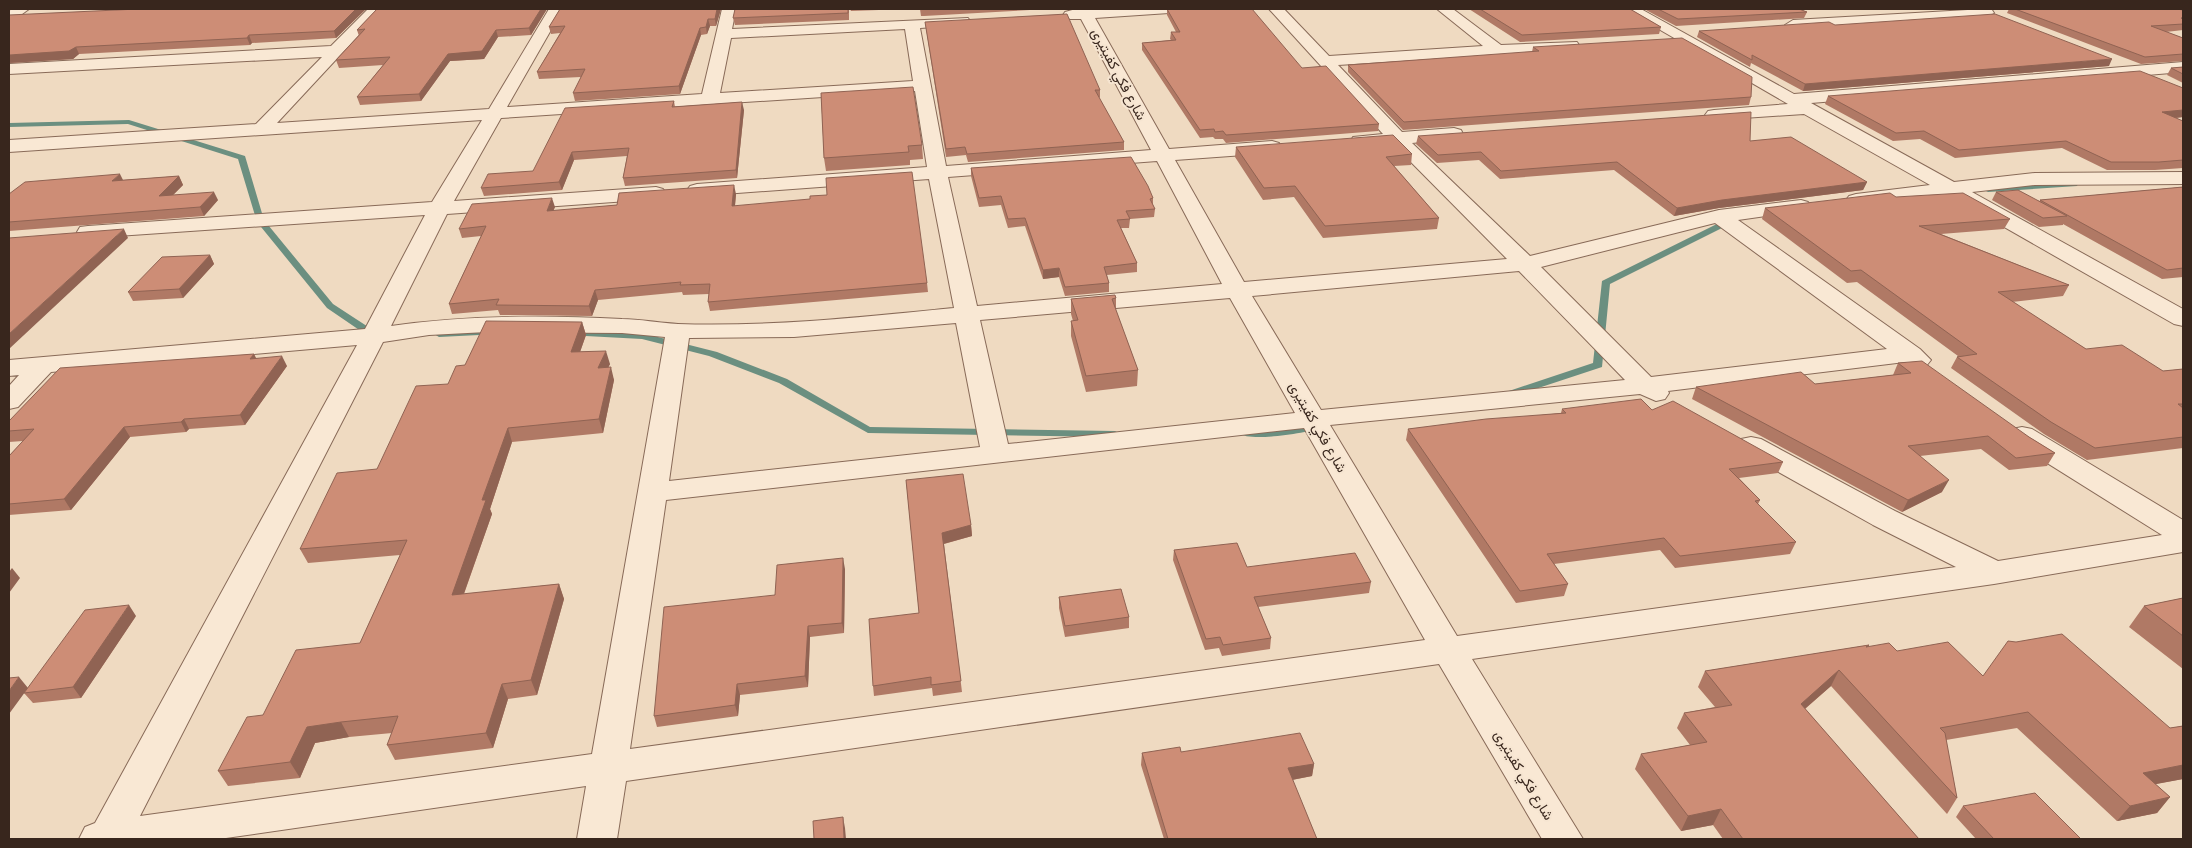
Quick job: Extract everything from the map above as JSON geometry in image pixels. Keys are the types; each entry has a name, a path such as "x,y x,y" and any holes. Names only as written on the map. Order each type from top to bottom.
{"street":[{"path":"9,16 22,9"},
{"path":"260,129 376,9"},
{"path":"104,839 374,336 439,208 493,113 556,9"},
{"path":"710,99 729,9"},
{"path":"1057,16 1084,11 1169,9"},
{"path":"1276,9 1397,138 1601,339 1645,386 1679,405"},
{"path":"1444,9 1498,50"},
{"path":"1631,9 2183,320"},
{"path":"1802,9 1832,23"},
{"name":"شارع فكي كفيتيرى","path":"1084,11 1236,288 1448,650 1563,839"},
{"path":"1783,26 1982,11 2004,20"},
{"path":"9,16 39,15"},
{"path":"724,34 980,20"},
{"path":"912,24 938,171 996,454"},
{"path":"1653,40 1703,31"},
{"path":"1326,62 1586,44"},
{"path":"9,69 335,51"},
{"path":"2103,57 2138,70 2165,83"},
{"path":"1691,117 1801,104 2183,67"},
{"path":"9,146 922,85"},
{"path":"1338,142 1475,133"},
{"path":"67,234 1289,146"},
{"path":"9,368 374,336 429,328 487,325 622,326 678,331 794,330 1236,288 1525,264 1719,216 1951,188 2035,179 2183,178"},
{"path":"2160,179 2183,190"},
{"path":"1719,216 1941,376"},
{"path":"597,839 678,331"},
{"path":"651,492 1313,419 1645,386 1911,354"},
{"path":"9,401 42,365"},
{"path":"2002,420 2033,442 2183,534"},
{"path":"1730,433 1884,518 1994,573"},
{"path":"104,839 608,766 1994,573 2183,542"}],"building":[{"path":"138,9 356,9 334,31 249,35 247,38 76,47 69,51 9,55 9,15"},
{"path":"377,9 541,9 529,28 496,30 482,51 448,54 419,94 357,97 390,57 336,60 365,29 357,30"},
{"path":"560,9 717,9 715,19 708,19 706,27 700,28 679,86 573,93 585,69 537,72 565,26 549,27"},
{"path":"735,9 848,9 848,13 733,18"},
{"path":"1167,9 1252,9 1302,68 1326,66 1379,124 1226,135 1223,131 1215,132 1214,129 1200,130 1142,43 1176,40 1171,32 1180,32"},
{"path":"1480,9 1630,9 1661,27 1522,35"},
{"path":"1658,9 1799,9 1807,12 1678,19"},
{"path":"2015,9 2183,10 2183,18 2181,18 2183,19 2183,24 2151,26 2183,38 2183,54 2145,57"},
{"path":"1067,14 1100,90 1095,90 1124,142 967,154 965,147 946,149 925,22"},
{"path":"1995,14 2112,59 1805,84 1752,55 1752,60 1699,31 1829,22 1835,25"},
{"path":"1682,38 1752,77 1751,97 1404,122 1348,65 1539,51 1533,47"},
{"path":"2183,67 2183,74 2171,68"},
{"path":"2140,71 2183,88 2183,110 2162,112 2183,121 2183,160 2111,162 2066,141 1959,150 1924,131 1896,133 1828,96"},
{"path":"913,87 922,145 908,146 909,152 824,158 821,93"},
{"path":"674,101 672,107 742,102 736,170 623,178 629,148 572,152 559,182 481,188 488,174 533,171 565,108"},
{"path":"1751,112 1750,141 1791,137 1867,182 1722,200 1677,208 1617,162 1501,171 1481,152 1438,155 1418,136"},
{"path":"1393,135 1412,154 1386,157 1439,218 1325,226 1295,186 1264,188 1236,147"},
{"path":"1131,157 1148,186 1153,198 1150,199 1155,209 1126,211 1130,219 1117,220 1137,263 1104,267 1109,283 1065,287 1059,268 1043,270 1025,218 1008,219 1001,196 979,198 971,168"},
{"path":"912,172 927,283 708,302 710,284 680,285 681,282 595,290 589,306 496,305 499,299 449,304 486,226 459,229 472,204 552,198 547,211 617,205 619,193 734,185 732,206 810,199 810,196 827,195 826,178"},
{"path":"120,174 112,181 179,176 159,196 214,192 200,207 9,222 9,194 25,182"},
{"path":"2183,187 2183,268 2167,270 2040,200"},
{"path":"2018,190 2067,216 2043,218 1996,192"},
{"path":"1890,193 1896,197 1963,193 2010,219 1919,226 2069,285 1998,292 2086,349 2122,345 2163,371 2183,369 2183,404 2178,404 2183,408 2183,437 2095,448 2051,422 1957,357 1977,354 1861,270 1851,271 1765,208"},
{"path":"124,229 9,334 9,238"},
{"path":"210,255 179,289 128,292 162,257"},
{"path":"1115,295 1116,298 1112,299 1138,370 1086,376 1071,321 1078,320 1071,299"},
{"path":"486,321 582,322 571,352 606,351 598,368 611,367 599,419 508,428 482,500 486,500 452,595 559,584 531,680 502,684 486,733 387,745 398,716 341,722 307,727 290,762 218,771 247,717 263,715 296,650 360,643 407,540 300,549 337,473 377,469 416,386 448,384 456,366 465,365"},
{"path":"254,354 250,359 282,356 240,415 184,419 181,422 124,427 64,499 9,504 9,456 34,429 9,431 9,421 60,368"},
{"path":"1922,361 2029,437 2055,453 2016,458 1988,436 1908,446 1949,480 1908,500 1696,387 1801,372 1815,384 1911,373 1898,363"},
{"path":"1641,399 1652,410 1673,401 1783,462 1729,469 1760,500 1755,501 1796,542 1680,556 1664,538 1547,554 1568,584 1520,591 1408,429 1486,419 1566,413 1562,409"},
{"path":"963,474 971,525 942,533 961,681 931,685 931,677 873,686 869,619 919,613 906,480"},
{"path":"1237,543 1247,567 1355,553 1371,582 1254,597 1271,638 1223,645 1220,637 1206,639 1174,550"},
{"path":"843,558 842,623 808,626 805,676 737,684 735,705 654,716 664,607 775,595 777,565"},
{"path":"1121,589 1129,617 1065,626 1059,597"},
{"path":"2183,598 2183,636 2144,606"},
{"path":"129,605 73,687 24,693 85,610"},
{"path":"2062,634 2170,728 2183,726 2183,765 2143,773 2170,797 2130,806 2028,712 1940,728 1945,733 1957,798 1839,670 1801,704 1919,839 1743,839 1721,809 1688,816 1641,754 1707,742 1684,713 1732,705 1705,671 1869,645 1866,647 1889,643 1897,651 1948,642 1983,676 2008,641 2016,642"},
{"path":"19,677 9,691 9,678"},
{"path":"1300,733 1314,764 1288,768 1317,839 1168,839 1142,753 1180,747 1181,752"},
{"path":"2035,793 2081,839 1994,839 1963,806"},
{"path":"843,817 844,839 814,839 813,821"}],"waterway":[{"path":"9,125 129,122 242,158 260,220 330,306 375,336"},
{"path":"1988,190 2074,184"},
{"path":"1510,394 1598,365 1605,283 1731,220"},
{"path":"439,334 495,332"},
{"path":"571,333 642,336 713,354 783,381 868,430 1115,434"},
{"path":"1245,433 1279,433 1319,426"}]}
